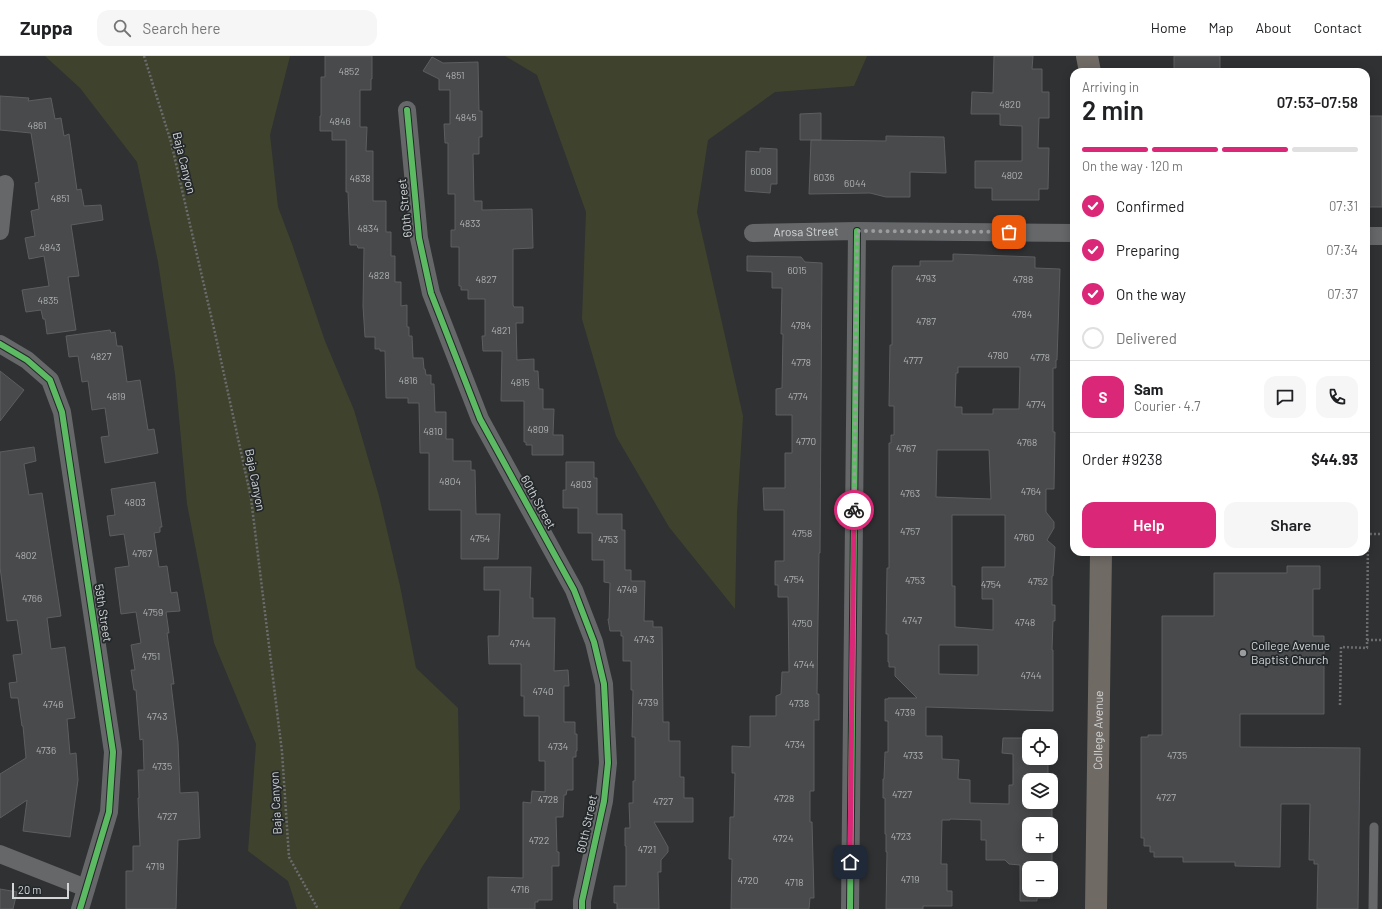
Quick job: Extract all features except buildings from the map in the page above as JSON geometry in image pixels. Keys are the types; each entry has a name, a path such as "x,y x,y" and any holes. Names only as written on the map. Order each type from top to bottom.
{"main road":[{"path":"1087,56 1089,68"},
{"name":"College Avenue","path":"1096,909 1101,556"}],"street":[{"name":"60th Street","path":"407,110 419,238 431,293 480,419 574,590 594,642 604,684 608,763 604,801 582,902 582,909"},
{"path":"0,231 5,184"},
{"path":"850,909 857,231"},
{"name":"Arosa Street","path":"753,233 857,231 1070,233"},
{"path":"1370,236 1382,236"},
{"name":"59th Street","path":"0,344 27,360 50,380 62,412 113,752 109,812 80,909"},
{"path":"0,854 86,888"}],"lane":[{"path":"1373,909 1374,826"}],"path":[{"path":"1370,534 1382,534"},
{"path":"1340,705 1341,647 1367,648 1368,556"},
{"path":"1367,640 1382,640"}],"green space":[{"path":"45,56 290,56 270,135 278,207 325,341 354,410 379,496 400,586 416,668 458,708 460,809 422,867 399,909 297,909 288,881 248,851 256,744 214,643 187,504 175,374 158,262 137,162 80,88"},
{"path":"505,56 867,56 854,86 775,92 708,140 697,212 743,416 737,513 735,609 669,527 616,436 582,319 586,212 537,75"}],"cycle path":[{"path":"407,110 419,238 431,293 480,419 574,590 594,642 604,684 608,763 604,801 582,901 582,909"},
{"path":"850,909 857,231"},
{"path":"0,344 27,360 50,380 62,412 113,752 109,812 80,909"}],"way so far":[{"path":"854,510 857,231 1009,232"}],"place":[{"name":"College Avenue Baptist Church","path":"1243,653"}],"route":[{"path":"850,862 854,510"}]}
